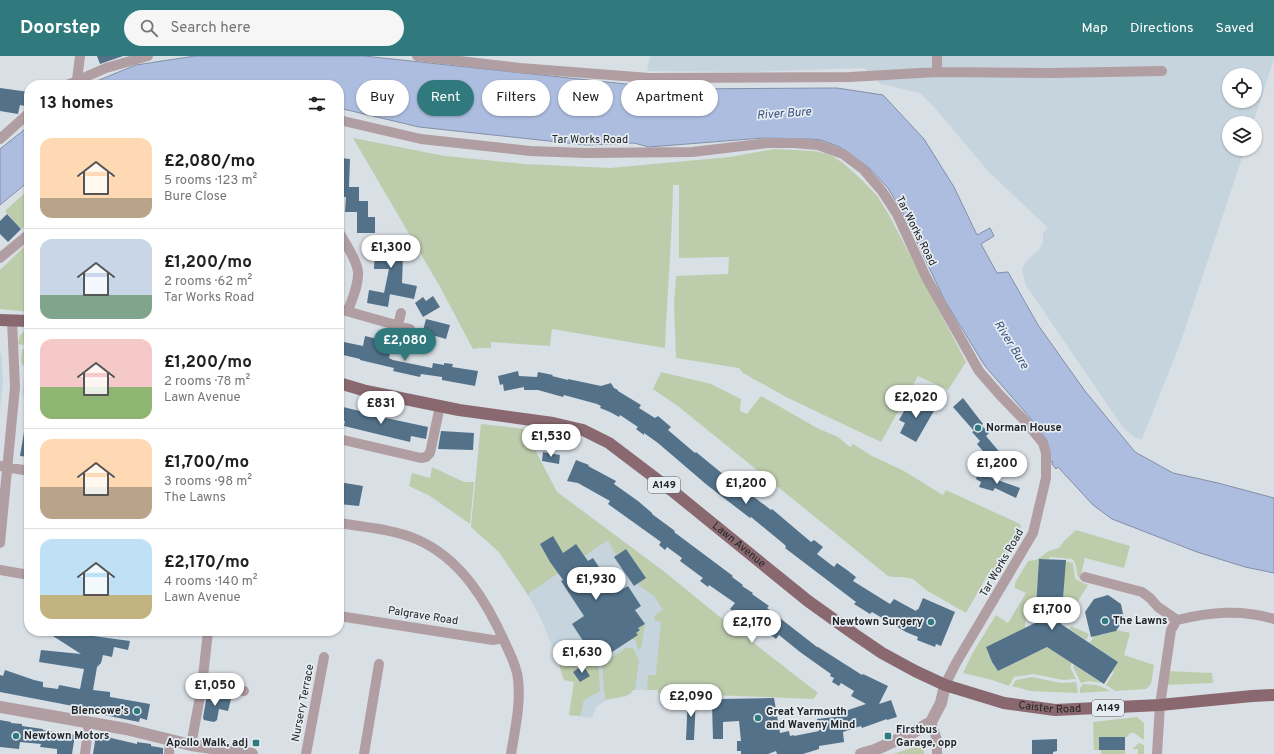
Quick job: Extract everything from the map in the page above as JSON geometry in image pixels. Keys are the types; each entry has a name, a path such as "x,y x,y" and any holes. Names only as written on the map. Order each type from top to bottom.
{"main road":[{"path":"0,320 24,321"},
{"name":"Lawn Avenue","path":"344,384 366,391 440,406 553,423 583,430 609,443 675,493 808,601 882,653 945,685"},
{"name":"Caister Road","path":"945,685 1004,702 1055,710 1160,705 1274,695"}],"street":[{"path":"80,56 77,80 106,68 148,56"},
{"path":"417,56 520,68 649,78 850,77 937,72 1052,73 1162,71"},
{"path":"937,56 937,72"},
{"path":"0,139 24,117"},
{"name":"Tar Works Road","path":"344,121 421,139 530,151 585,154 692,152 768,143 818,145 843,154 863,169 882,191 897,214 926,277 979,371 1026,422 1043,444 1046,453 1046,478 1034,532 956,663 945,685"},
{"path":"0,258 24,238"},
{"path":"344,241 358,270 358,277 344,310 410,328"},
{"path":"398,325 401,313"},
{"path":"0,543 4,467 15,387 12,320"},
{"path":"344,440 421,458 426,457 430,453 440,406"},
{"path":"4,467 24,470"},
{"path":"344,524 395,533 416,539 436,549 454,564 474,588 503,638 515,665 518,678 518,705 511,754"},
{"path":"0,570 24,574"},
{"path":"1085,577 1142,592 1158,607 1177,620 1207,614 1234,612 1274,619"},
{"name":"Palgrave Road","path":"344,617 493,640 503,638"},
{"path":"1157,754 1160,705 1171,630 1177,620"},
{"path":"191,745 202,686 207,636"},
{"name":"Nursery Terrace","path":"306,754 324,657"},
{"path":"364,754 379,664"},
{"path":"860,754 875,752 931,722 941,703 945,685"},
{"path":"202,686 244,691"},
{"path":"0,707 89,722 170,739 191,745 252,754"},
{"path":"86,754 89,722"},
{"path":"931,722 937,740 937,754"},
{"path":"169,754 170,739"}],"shaded area":[{"path":"650,56 1274,56 1262,96 1262,68 1222,68 1222,108 1258,108 1255,116 1222,116 1222,156 1243,156 1180,344 1142,439 1135,438 1122,426 1025,284 1022,269 1026,261 1039,250 1043,242 1043,233 1048,228 988,171 935,108 920,93 881,84 864,68 750,72 647,71"},
{"path":"0,349 3,383 0,410"},
{"path":"24,375 24,396 22,396"},
{"path":"481,424 524,429 557,492 666,573 658,690 633,690 630,695 606,700 596,707 592,718 569,715 574,682 564,680 555,652 541,619 528,595 499,552 471,527"}],"green space":[{"path":"353,138 445,156 525,164 610,168 730,157 774,149 814,151 829,154 843,163 878,197 889,215 966,362 948,390 918,376 881,442 788,398 743,373 739,368 676,358 674,304 676,276 728,274 729,257 679,258 679,185 673,185 665,348 552,329 550,346 491,342 491,348 473,349 439,285"},
{"path":"24,194 24,227 21,229 5,211"},
{"path":"24,247 24,311 0,309 0,270"},
{"path":"24,332 23,345 18,344 20,335"},
{"path":"24,349 24,365 22,365 21,360 22,350"},
{"path":"661,372 711,384 741,399 740,411 747,414 761,396 817,428 838,437 850,447 853,444 872,456 904,471 943,495 946,490 1020,524 1021,528 993,581 986,578 966,613 926,590 913,579 888,576 679,407 653,389"},
{"path":"481,424 524,429 557,492 666,573 818,693 813,699 658,693 658,690 647,690 648,675 656,675 661,622 654,620 654,618 663,610 654,596 637,584 646,578 626,549 616,555 608,540 528,595 499,552 471,527"},
{"path":"432,467 464,482 474,482 470,524 430,496 409,486 412,473 430,478"},
{"path":"1076,530 1130,546 1124,568 1085,558 1080,579 1072,559 1050,557 1049,559 1039,559 1036,612 1026,612 1025,628 986,647 992,662 998,671 1047,647 1072,663 1070,667 1076,679 1063,680 1034,674 1014,677 1009,686 963,673 972,654 996,615 1008,623 1026,593 1015,588 1015,583 1028,561 1036,560 1049,551 1059,548"},
{"path":"1065,561 1073,563 1075,578 1088,585 1070,614 1062,617"},
{"path":"645,624 641,649 638,649 635,640 632,639 638,635 636,633 640,630 638,628"},
{"path":"1071,626 1089,634 1086,640 1069,629"},
{"path":"1117,630 1130,633 1124,655 1154,665 1151,684 1146,689 1115,691 1106,685 1118,662 1090,643 1097,632 1102,635"},
{"path":"626,648 633,648 639,660 635,690 627,695 606,700 602,664"},
{"path":"588,649 595,659 599,670 600,691 584,700 580,716 569,715 574,682 564,680 559,665"},
{"path":"1074,665 1102,683 1089,681 1081,683 1073,667"},
{"path":"1165,671 1212,673 1213,683 1163,685"},
{"path":"1032,677 1061,683 1076,682 1078,693 1030,691 1012,686 1016,680"},
{"path":"1083,684 1097,685 1111,691 1080,693 1080,688"},
{"path":"1137,717 1144,723 1144,740 1134,733 1130,733 1127,737 1099,737 1099,750 1094,750 1093,722"},
{"path":"1139,743 1144,745 1144,754 1138,754 1138,749 1132,749"},
{"path":"921,745 924,747 924,754 893,754"},
{"path":"1101,750 1125,750 1125,754 1101,754"}],"water":[{"name":"River Bure","path":"195,56 364,56 588,80 558,80 558,116 613,116 613,83 621,84 621,116 718,116 718,89 837,88 883,95 924,139 954,187 977,235 990,228 994,236 981,244 997,273 1008,272 1038,325 1085,391 1135,452 1173,473 1274,498 1274,573 1245,567 1197,552 1112,519 1093,505 1058,467 1056,469 1052,464 1053,462 1051,462 1046,439 1031,419 985,366 945,301 904,215 888,188 869,168 840,147 821,140 763,138 649,147 634,143 586,145 419,127 373,116 409,116 409,80 356,80 356,112 344,109 344,80 99,80 136,65"},
{"path":"24,130 24,185 0,205 0,149"}],"building":[{"path":"97,56 123,56 100,64"},
{"path":"0,88 24,91 24,106 20,105 18,114 0,111"},
{"path":"344,158 350,159 349,187 359,187 359,201 368,201 368,217 375,217 375,233 357,233 357,212 345,212 346,197 344,197"},
{"path":"7,214 21,229 8,242 0,234 0,221"},
{"path":"368,237 385,237 385,246 391,246 390,256 403,256 402,283 417,286 414,299 384,293 389,269 374,269 375,251 368,251"},
{"path":"369,290 390,294 388,307 367,303"},
{"path":"433,296 440,307 423,317 415,303 423,297 426,301"},
{"path":"426,319 450,325 446,339 432,335 430,340 421,338"},
{"path":"365,336 390,342 388,352 390,353 389,358 393,360 432,368 433,363 444,365 444,363 453,364 452,367 478,371 475,386 442,380 442,377 421,374 420,377 393,371 394,368 344,355 344,342 363,346"},
{"path":"518,371 519,376 537,377 538,372 568,380 601,386 611,383 618,391 641,405 639,408 655,418 658,416 671,427 668,430 695,453 696,452 724,475 726,472 738,482 737,484 771,510 772,509 811,542 814,540 823,547 817,554 834,567 837,563 847,570 856,577 853,581 890,604 894,599 916,611 917,609 918,610 923,598 955,612 941,646 936,644 935,647 917,640 918,637 906,632 872,612 870,614 854,604 856,602 785,548 785,545 751,517 750,518 707,485 658,443 644,433 644,435 636,429 638,427 620,415 619,417 600,408 601,406 597,404 564,395 563,397 538,390 524,390 524,387 504,391 503,384 500,385 498,376"},
{"path":"914,398 935,409 916,442 900,433 905,423 899,420 907,406 909,407"},
{"name":"Norman House","path":"963,398 983,424 981,425 989,433 986,436 1002,455 993,463 977,444 980,441 972,432 974,431 953,407"},
{"path":"344,407 428,427 426,439 411,436 410,442 344,426"},
{"path":"441,431 474,433 473,450 438,449"},
{"path":"24,432 24,456 20,456"},
{"path":"543,452 560,455 559,464 542,461"},
{"path":"576,460 589,465 588,466 616,481 614,484 638,501 652,514 675,531 674,532 733,576 732,577 743,585 742,586 769,606 767,608 817,647 862,675 863,674 888,686 879,704 891,700 897,717 862,728 861,726 843,732 844,742 819,746 819,749 803,754 777,754 776,751 768,754 741,754 741,751 737,751 737,741 741,741 739,721 723,722 723,739 713,739 712,705 709,705 709,696 720,697 720,699 774,698 780,733 789,731 790,736 819,731 817,719 844,716 842,712 866,704 851,696 854,691 841,683 839,686 832,682 834,678 830,676 831,674 779,635 776,639 767,632 770,628 756,618 752,624 730,609 735,603 709,585 708,587 700,581 703,578 680,561 682,558 667,547 665,550 659,545 661,542 608,504 610,501 578,483 567,481"},
{"path":"978,473 1020,488 1016,498 995,488 993,491 979,487 981,482 976,479"},
{"path":"344,483 363,486 359,506 344,504"},
{"path":"553,536 563,553 576,544 588,561 593,558 616,593 628,586 641,606 635,610 645,624 638,628 640,630 636,633 638,635 609,654 607,651 595,659 572,624 584,616 561,581 563,580 550,562 540,544"},
{"path":"626,549 646,578 634,586 614,557"},
{"name":"The Lawns","path":"1039,559 1066,560 1061,624 1118,662 1104,684 1047,647 998,671 992,662 986,647 1035,623"},
{"path":"1108,595 1121,604 1124,619 1116,631 1091,637 1085,612 1094,599"},
{"path":"53,636 93,636 130,641 128,650 114,647 112,657 103,655 101,663 97,667 93,690 110,692 110,697 150,704 147,720 140,718 139,722 99,714 99,711 0,692 0,675 3,676 5,670 43,682 43,687 58,689 59,685 80,689 84,669 39,662 41,650 81,654"},
{"path":"583,665 590,676 580,682 573,672"},
{"path":"207,694 231,699 228,711 219,709 217,720 214,722 204,720 203,718"},
{"path":"688,695 696,696 694,740 686,740"},
{"path":"0,720 22,724 22,726 75,735 72,754 57,754 57,749 40,747 41,744 20,742 19,749 0,747"},
{"path":"96,735 111,737 137,744 137,742 151,744 151,746 163,748 163,754 93,754"},
{"path":"1099,737 1125,737 1125,750 1099,750"},
{"path":"1057,739 1057,751 1053,752 1053,754 1032,754 1032,740"}],"place":[{"name":"Norman House","path":"978,428"},
{"name":"The Lawns","path":"1105,621"},
{"name":"Newtown Surgery","path":"931,622"},
{"name":"Blencowe's","path":"137,711"},
{"name":"Great Yarmouth and Waveny Mind","path":"758,718"},
{"name":"Newtown Motors","path":"16,736"},
{"name":"Firstbus Garage, opp","path":"888,736"},
{"name":"Apollo Walk, adj","path":"256,743"}]}
